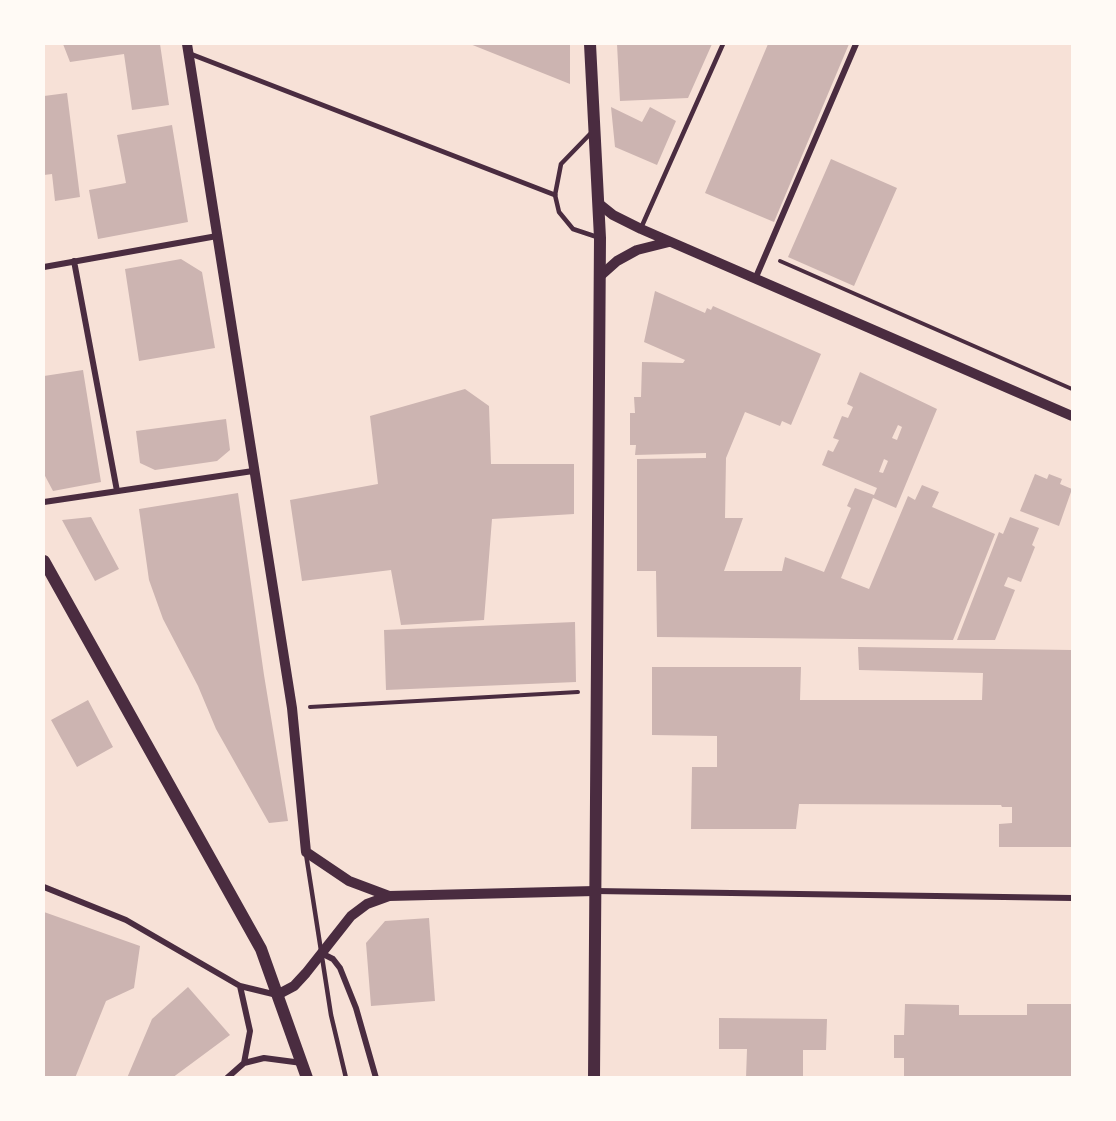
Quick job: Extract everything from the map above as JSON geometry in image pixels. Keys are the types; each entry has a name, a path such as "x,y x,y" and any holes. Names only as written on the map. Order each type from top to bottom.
{"main road":[{"path":"590,44 600,238 594,1077"},
{"path":"44,561 261,949 304,1063 307,1077"},
{"path":"304,1063 317,1077"}],"street":[{"path":"756,277 856,44"},
{"path":"188,48 555,195"},
{"path":"188,48 292,708 306,852 349,881 388,896"},
{"path":"598,203 613,215 669,242 756,277 1072,416"},
{"path":"44,267 217,236"},
{"path":"599,276 617,261 637,250 669,242"},
{"path":"74,261 117,491"},
{"path":"44,502 253,471"},
{"path":"44,887 126,920 240,986 278,995 294,986 351,916 367,904 388,896 596,891 1072,898"},
{"path":"320,952 333,959 340,968 356,1008 376,1077"},
{"path":"240,986 250,1031 244,1064"},
{"path":"228,1077 244,1064 264,1058 304,1063"}],"lane":[{"path":"641,229 723,44"},
{"path":"594,130 561,164 555,195 559,212 573,229 600,238"},
{"path":"306,852 320,952 346,1077"}],"path":[{"path":"766,255 1072,389"},
{"path":"292,708 597,691"}],"building":[{"path":"63,44 160,44 169,105 132,110 124,54 70,62"},
{"path":"470,44 570,44 570,84"},
{"path":"617,44 712,44 688,98 620,101"},
{"path":"768,44 849,44 774,222 705,193"},
{"path":"67,93 80,197 55,201 52,174 44,175 44,96"},
{"path":"611,107 642,122 650,107 676,121 657,165 615,147"},
{"path":"172,125 188,222 98,239 89,190 126,183 117,135"},
{"path":"831,159 897,188 854,286 788,257"},
{"path":"181,259 202,272 215,348 139,361 125,269"},
{"path":"655,291 705,313 707,308 711,310 713,306 821,354 791,425 782,421 780,426 745,412 726,458 725,518 743,518 724,571 782,571 785,557 824,572 851,508 847,506 855,488 874,495 877,488 822,465 828,450 833,452 839,440 833,438 842,416 848,418 853,407 847,404 860,372 937,409 896,508 873,498 841,578 869,589 908,496 915,500 922,485 939,492 932,507 995,534 953,640 657,637 656,571 637,571 637,459 706,458 706,453 635,455 636,445 630,445 630,413 635,413 634,397 641,397 642,362 683,363 685,360 644,342","holes":["898,425 902,427 897,440 892,438","884,459 888,461 883,473 879,472"]},
{"path":"83,370 101,482 53,491 44,474 44,376"},
{"path":"465,389 489,406 491,464 574,464 574,514 492,519 484,620 401,625 391,570 302,581 290,500 378,484 370,416"},
{"path":"226,419 230,450 217,461 155,470 140,463 136,431"},
{"path":"1035,474 1047,479 1049,474 1062,479 1060,484 1072,489 1059,526 1020,511"},
{"path":"238,493 288,821 269,823 216,729 198,686 163,619 149,580 139,509"},
{"path":"91,517 119,569 95,581 62,520"},
{"path":"1010,517 1039,528 1032,545 1035,547 1021,582 1008,577 1004,586 1015,590 995,640 957,640 999,532 1003,534"},
{"path":"575,622 576,682 386,690 384,630"},
{"path":"858,647 1072,650 1072,847 999,847 999,824 1012,823 1012,807 1001,805 799,804 796,829 691,829 692,767 717,767 717,736 652,735 652,667 801,667 800,700 982,700 983,673 859,670"},
{"path":"88,700 113,747 77,767 51,720"},
{"path":"44,912 140,946 134,988 106,1001 75,1078 44,1078"},
{"path":"429,918 435,1001 371,1006 366,943 385,921"},
{"path":"188,987 230,1035 172,1078 127,1078 152,1019"},
{"path":"905,1004 959,1005 959,1015 1027,1015 1027,1004 1072,1004 1072,1078 904,1078 904,1058 894,1058 894,1035 904,1035"},
{"path":"719,1018 827,1019 826,1050 803,1050 803,1078 746,1078 747,1049 719,1049"}]}
